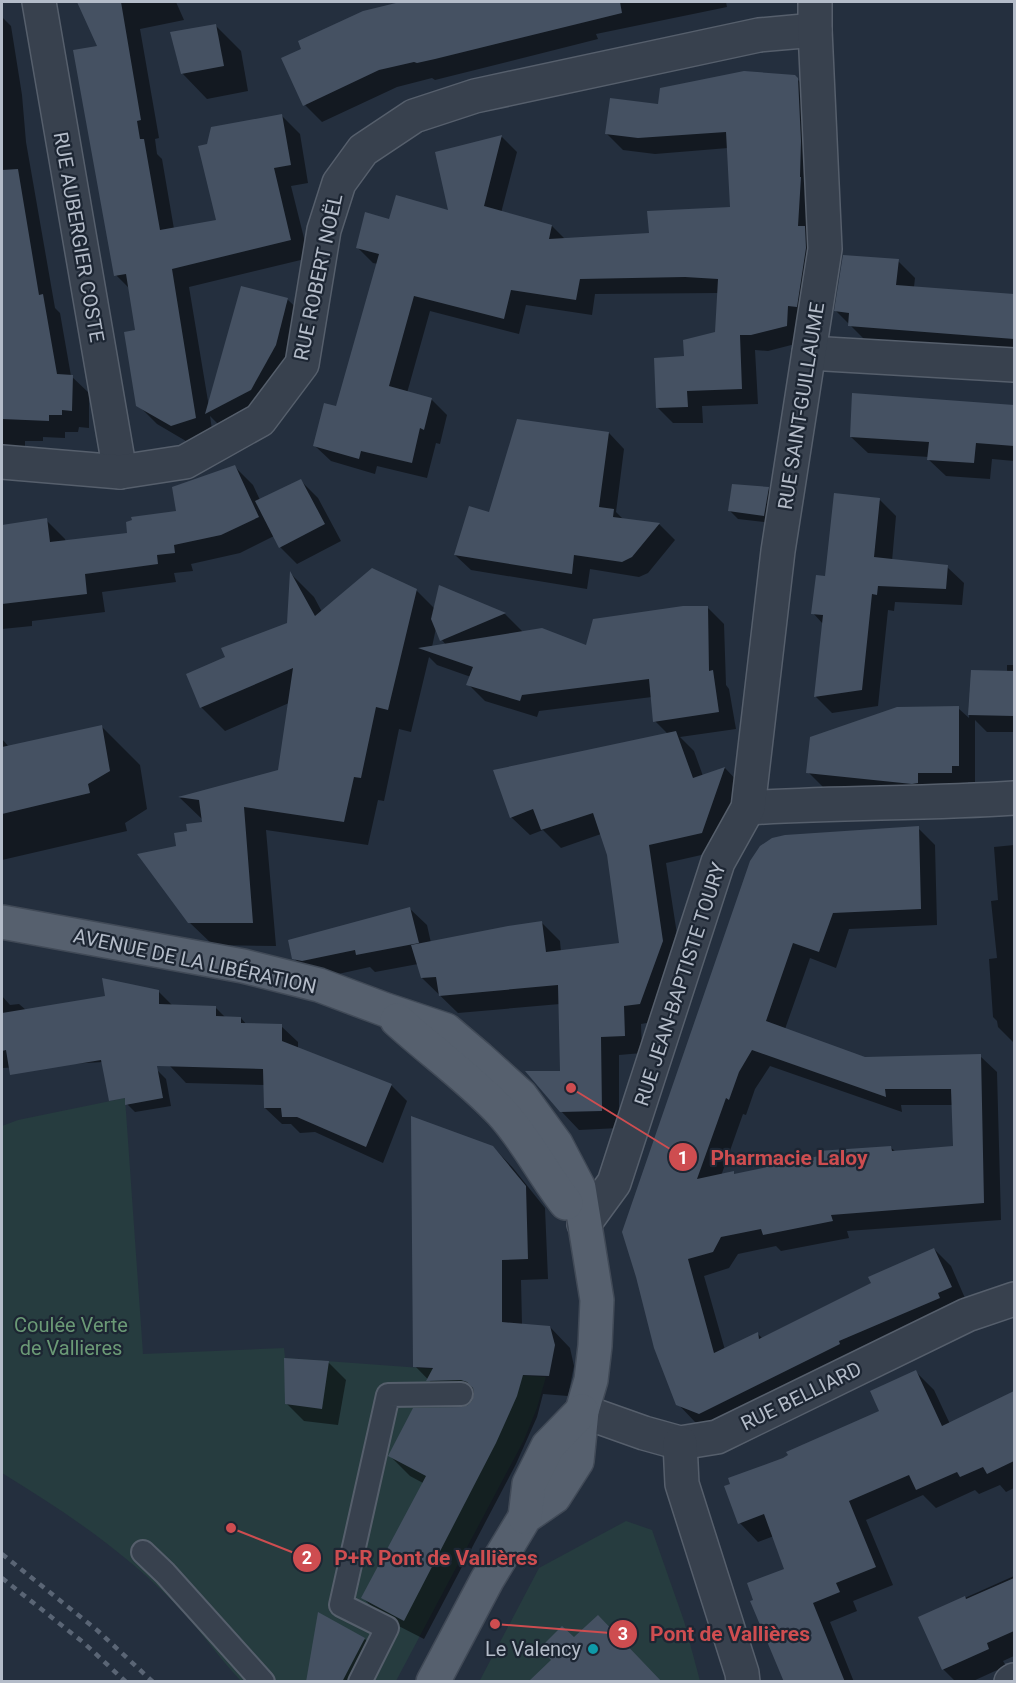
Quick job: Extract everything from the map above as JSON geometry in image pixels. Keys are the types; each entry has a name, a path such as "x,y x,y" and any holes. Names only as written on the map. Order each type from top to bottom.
{"main road":[{"name":"AVENUE DE LA LIBÉRATION","path":"2,922 243,966 319,985 386,1010 464,1076 502,1113 535,1156 564,1200 584,1224 597,1300 591,1380 582,1411 548,1446 529,1484 525,1517 487,1580 433,1682"}],"street":[{"name":"RUE AUBERGIER COSTE","path":"39,2 120,472"},
{"name":"RUE ROBERT NOËL","path":"2,462 120,472 185,462 260,420 302,364 324,230 339,183 363,150 414,116 487,93 759,35 815,16"},
{"name":"RUE SAINT-GUILLAUME","path":"748,808 781,535 825,249 815,16"},
{"path":"809,353 1014,365"},
{"path":"748,808 1014,798"},
{"name":"RUE JEAN-BAPTISTE TOURY","path":"584,1224 614,1183 718,862 748,808"},
{"name":"RUE BELLIARD","path":"582,1411 680,1443 717,1437 967,1315 1014,1299"},
{"path":"680,1443 682,1484 743,1682"}],"lane":[{"path":"360,1682 387,1628 342,1605 388,1395 461,1394"},
{"path":"143,1552 263,1682"}],"green space":[{"name":"Coulée Verte de Vallieres","path":"125,1098 143,1354 284,1348 285,1358 546,1377 524,1440 396,1681 241,1681 182,1611 120,1553 74,1519 2,1473 2,1126 18,1120"},
{"path":"626,1521 652,1530 684,1621 700,1681 479,1682 539,1568"}],"building":[{"path":"77,2 121,2 141,120 137,121 140,139 144,139 160,230 216,220 198,146 207,144 211,127 282,114 291,165 274,168 291,240 172,269 196,418 171,426 136,406 124,332 135,330 126,274 114,276 73,50 97,46"},
{"path":"400,2 620,2 622,13 435,59 379,70 303,106 281,58 301,49 298,41 363,11"},
{"path":"216,24 224,66 181,74 170,32"},
{"path":"744,71 795,75 798,78 801,177 798,226 805,226 806,248 797,307 788,306 787,326 751,335 740,335 742,389 687,391 688,407 656,408 654,358 684,356 683,340 715,332 718,279 685,277 580,279 576,300 511,290 504,319 414,296 389,386 432,398 424,430 420,428 412,463 361,451 359,459 313,446 324,403 336,406 379,254 356,248 365,212 389,219 396,195 448,210 435,152 502,135 484,206 552,225 549,239 649,233 647,211 730,207 726,132 638,138 605,134 610,98 658,104 660,88"},
{"path":"18,169 39,295 43,294 57,374 73,375 72,411 62,410 62,415 49,415 49,421 2,419 2,170"},
{"path":"843,255 899,259 896,285 1014,294 1014,339 848,326 849,313 834,311"},
{"path":"241,286 288,298 276,345 251,390 205,414"},
{"path":"852,393 1014,405 1014,446 976,443 974,463 927,460 929,442 850,437"},
{"path":"517,419 609,432 599,507 614,509 613,517 660,523 632,557 622,562 574,555 572,574 454,555 469,506 489,512"},
{"path":"235,465 259,517 221,535 174,545 175,553 157,555 158,564 85,574 87,594 2,604 2,525 47,518 50,542 127,533 126,522 132,520 131,517 176,511 172,487"},
{"path":"301,479 325,524 279,548 255,501"},
{"path":"732,484 769,487 764,516 728,511"},
{"path":"834,493 880,498 874,557 948,565 946,589 878,586 877,595 872,594 862,690 814,697 823,615 811,614 816,575 825,576"},
{"path":"372,568 417,589 388,710 376,707 361,778 354,777 344,822 244,807 253,923 188,923 137,854 176,846 174,833 187,831 186,824 202,822 199,800 178,797 278,770 293,668 200,708 186,674 225,657 221,648 287,623 290,571 315,616"},
{"path":"439,585 506,613 440,641 431,619"},
{"path":"683,606 708,606 709,671 713,670 719,712 653,722 649,679 522,695 520,701 466,685 473,667 418,648 542,628 586,645 593,619"},
{"path":"971,670 1014,671 1014,716 968,715"},
{"path":"959,706 959,766 952,766 952,773 918,773 918,783 912,784 806,773 810,737 897,707"},
{"path":"102,725 110,771 88,784 90,793 2,814 2,747"},
{"path":"676,731 693,778 725,767 702,833 649,845 663,941 640,1004 624,1006 625,1036 601,1037 602,1111 560,1112 525,1071 560,1071 558,985 439,996 436,977 421,978 411,945 542,921 546,952 619,943 607,855 593,813 541,830 533,809 510,818 493,770"},
{"path":"919,826 921,909 833,913 819,952 793,943 766,1021 865,1057 981,1054 984,1203 831,1215 833,1221 763,1235 761,1229 721,1237 713,1252 688,1259 714,1353 758,1332 759,1339 871,1283 868,1277 934,1248 952,1287 938,1293 940,1298 839,1341 840,1344 699,1414 676,1405 654,1348 622,1232 750,861 760,846 772,838 785,835","holes":["752,1050 886,1097 885,1089 951,1089 953,1146 892,1151 891,1146 818,1151 819,1156 734,1174 734,1171 697,1179 726,1098 729,1100 739,1072"]},
{"path":"410,907 419,943 356,955 355,950 302,961 292,959 288,940"},
{"path":"102,978 159,990 159,1004 216,1006 216,1016 241,1017 241,1023 282,1024 282,1041 392,1084 366,1147 297,1117 282,1117 281,1108 264,1108 263,1069 157,1066 163,1098 125,1105 125,1098 109,1101 101,1060 10,1075 6,1050 2,1051 2,1013 105,996"},
{"path":"411,1116 493,1146 526,1186 528,1259 502,1260 502,1322 550,1326 555,1345 549,1376 523,1375 517,1396 496,1443 404,1621 361,1598 426,1476 388,1456 413,1408 462,1407 472,1401 474,1394 473,1388 467,1382 461,1380 426,1381 433,1368 413,1367"},
{"path":"284,1358 329,1361 322,1409 285,1404"},
{"path":"916,1370 942,1426 1014,1391 1014,1461 987,1474 983,1467 960,1477 957,1472 916,1490 909,1475 849,1501 876,1567 836,1583 840,1592 813,1603 845,1682 784,1682 750,1601 753,1600 747,1583 784,1569 764,1514 738,1524 724,1486 730,1484 728,1478 783,1458 788,1455 786,1452 879,1411 870,1391"},
{"path":"1014,1578 1014,1631 987,1643 989,1649 942,1670 918,1617"},
{"path":"318,1612 365,1638 342,1682 306,1682"},
{"name":"Le Valency","path":"598,1615 662,1682 528,1682 551,1660 540,1648 562,1626 574,1637"}],"railway":[{"path":"2,1554 98,1631 153,1682"},
{"path":"2,1578 84,1643 126,1682"}],"place":[{"name":"Pharmacie Laloy","path":"571,1088"},
{"name":"P+R Pont de Vallières","path":"231,1528"},
{"name":"Pont de Vallières","path":"495,1624"},
{"name":"Le Valency","path":"593,1649"}]}
